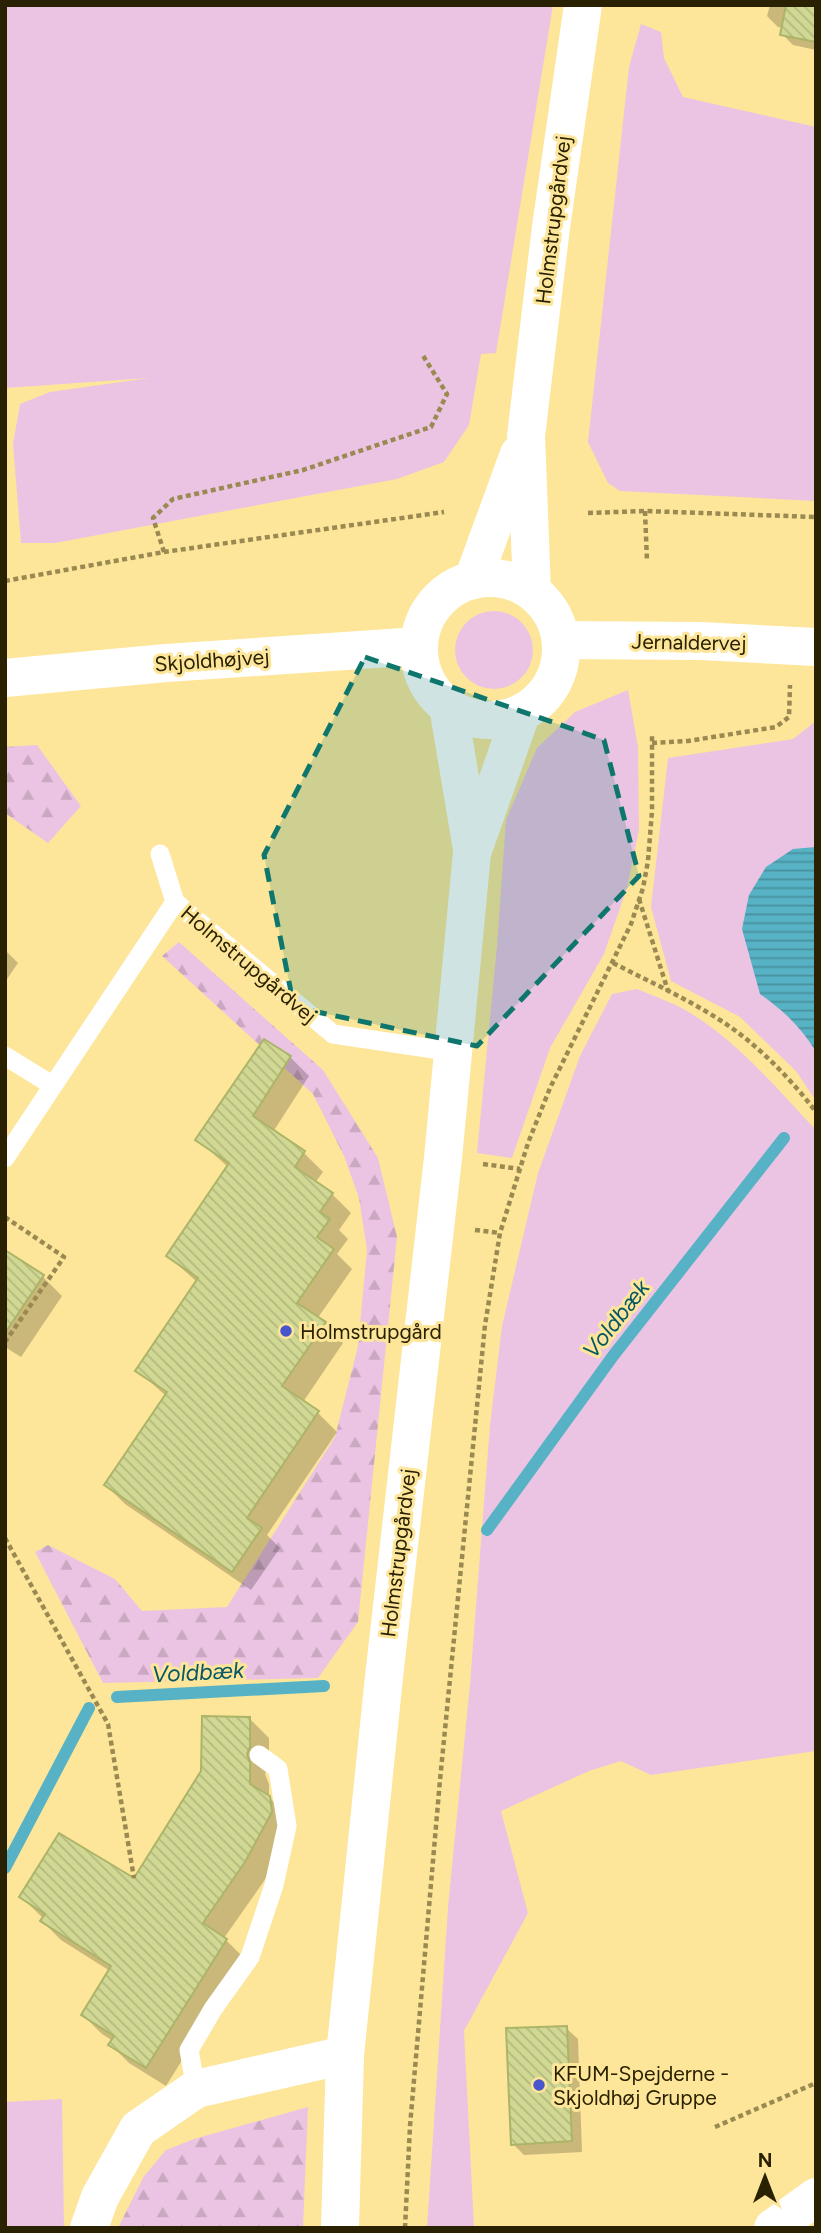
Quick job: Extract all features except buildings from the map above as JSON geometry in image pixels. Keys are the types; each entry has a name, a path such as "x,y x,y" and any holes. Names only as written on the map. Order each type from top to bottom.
{"street":[{"name":"Holmstrupgårdvej","path":"532,591 526,436 553,215 583,5"},
{"name":"Holmstrupgårdvej","path":"473,580 526,436"},
{"path":"506,579 532,591 552,613 561,640 557,676 536,704 521,714 504,720 486,721 459,714 447,706 429,686 419,660 422,628 430,612 441,597 456,586 473,580 506,579"},
{"name":"Jernaldervej","path":"561,640 700,641 816,647"},
{"name":"Skjoldhøjvej","path":"5,678 166,663 419,646"},
{"name":"Holmstrupgårdvej","path":"447,706 472,853"},
{"name":"Holmstrupgårdvej","path":"340,2228 345,2055 454,1052 472,853 521,714"},
{"path":"89,2228 100,2197 138,2129 197,2089 345,2055"},
{"path":"772,2228 816,2197"}],"lane":[{"path":"160,854 175,902"},
{"name":"Holmstrupgårdvej","path":"5,1158 175,902 332,1034 454,1052"},
{"path":"5,1056 52,1085"},
{"path":"197,2089 189,2050 213,2009 250,1957 274,1885 287,1826 278,1769 259,1755"}],"path":[{"path":"164,552 153,518 173,499 303,470 431,427 447,394 422,354"},
{"path":"588,513 645,511 816,517"},
{"path":"645,511 647,561"},
{"path":"5,581 164,552 444,512"},
{"path":"652,743 688,741 776,727 789,717"},
{"path":"405,2228 411,2112 441,1767 485,1325 500,1233 528,1143 555,1077 613,964 639,899 650,839 652,733"},
{"path":"639,899 668,992"},
{"path":"613,964 724,1023 764,1055 816,1112"},
{"path":"5,1217 64,1257 5,1342"},
{"path":"5,1538 108,1724 134,1878"},
{"path":"715,2127 816,2083"}],"highlighted area":[{"path":"365,657 604,740 639,876 477,1046 294,1007 264,855"}],"green space":[{"path":"5,5 553,5 496,353 481,354 469,425 444,462 397,479 55,543 21,543 13,444 20,404 50,392 149,378 5,388"},
{"path":"641,24 661,32 664,58 683,97 816,127 816,501 620,491 608,483 588,442 629,67"},
{"path":"494,611 509,614 521,623 530,635 533,650 530,665 521,677 509,686 494,689 479,686 467,677 458,665 455,650 458,635 467,623 479,614"},
{"path":"628,690 638,747 639,830 627,888 604,954 550,1048 512,1158 477,1153 506,820 537,748 575,712"},
{"path":"816,721 816,1101 796,1071 740,1017 671,981 651,907 668,758 793,739"},
{"path":"37,745 81,806 48,843 5,813 5,747"},
{"path":"179,942 323,1070 378,1158 397,1237 358,1622 318,1678 103,1683 35,1552 48,1545 115,1579 142,1611 227,1607 335,1437 358,1346 367,1250 359,1198 344,1156 313,1094 162,956"},
{"path":"637,989 678,1006 717,1031 752,1062 816,1130 816,1751 651,1775 621,1761 589,1771 501,1811 528,1913 464,2031 474,2228 427,2228 448,1907 470,1684 490,1425 502,1326 538,1173 580,1056 612,994"},
{"path":"62,2099 64,2228 5,2228 5,2102"},
{"path":"308,2107 303,2228 118,2228 144,2176 166,2150 194,2139"}],"water":[{"path":"816,847 816,1052 791,1020 760,994 742,929 749,895 766,867 793,849"}],"waterway":[{"name":"Voldbæk","path":"487,1530 613,1356 784,1138"},
{"name":"Voldbæk","path":"117,1697 324,1686"},
{"name":"Voldbæk","path":"5,1868 89,1708"}],"place":[{"name":"Holmstrupgård","path":"286,1331"},
{"name":"KFUM-Spejderne - Skjoldhøj Gruppe","path":"539,2085"}]}
